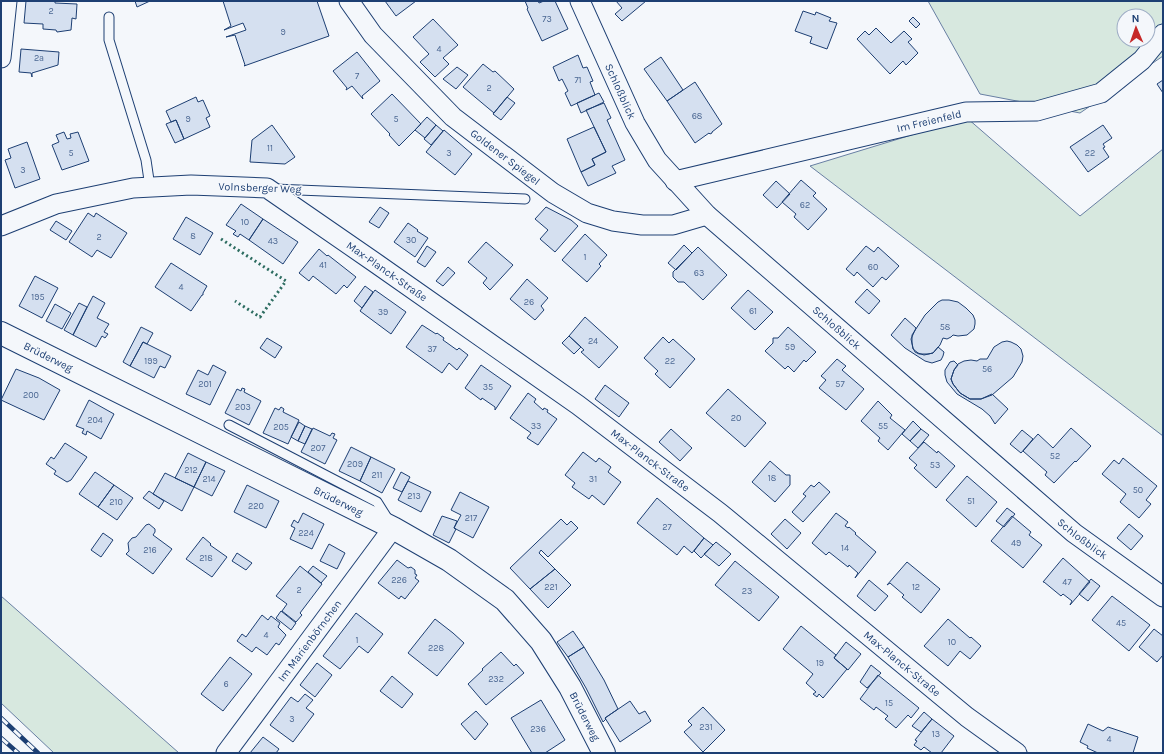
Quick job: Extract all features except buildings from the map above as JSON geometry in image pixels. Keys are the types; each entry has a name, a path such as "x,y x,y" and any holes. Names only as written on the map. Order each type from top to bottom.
{"street":[{"path":"1,58 7,1"},
{"name":"Goldener Spiegel","path":"349,1 373,35 453,118 552,193 587,213 613,221 642,225 673,225 706,215"},
{"name":"Schloßblick","path":"580,1 634,123 656,160 706,215 1074,533 1163,597"},
{"name":"Im Freienfeld","path":"675,181 966,112 1037,111 1101,93 1142,60 1163,34"},
{"name":"Volnsberger Weg","path":"1,226 56,204 133,188 191,185 267,188"},
{"name":"Max-Planck-Straße","path":"267,188 578,405 720,513 967,717 1017,753"},
{"name":"Brüderweg","path":"1,333 393,528 449,560 505,600 541,641 570,687 604,753"},
{"name":"Im Marienbörnchen","path":"226,753 393,528"}],"lane":[{"path":"109,17 109,40 146,160 150,187"},
{"name":"Volnsberger Weg","path":"267,188 525,199"},
{"path":"229,425 377,502 393,528"}],"shaded area":[{"path":"928,1 1163,1 1163,56 1080,113 980,94"},
{"path":"967,118 1080,216 1163,149 1163,436 810,166"},
{"path":"1,596 179,753 54,753 1,703"}],"railway":[{"path":"1,718 38,753"},
{"path":"1,738 18,753"}],"hedge":[{"path":"221,239 286,281 260,317 235,301"}]}
